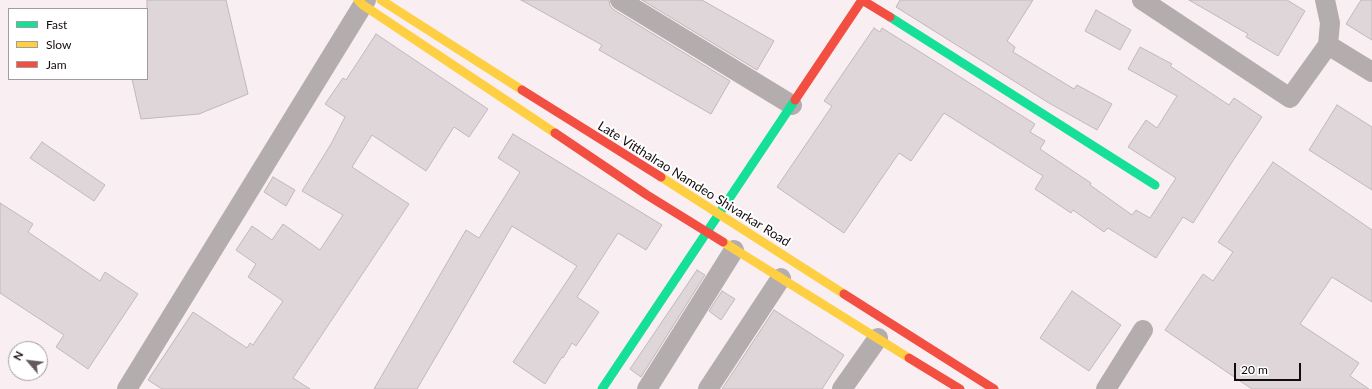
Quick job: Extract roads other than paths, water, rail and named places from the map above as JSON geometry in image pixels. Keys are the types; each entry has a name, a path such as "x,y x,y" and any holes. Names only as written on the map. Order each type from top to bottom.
{"main road":[{"path":"602,389 862,0 1155,185"},
{"path":"367,1 647,195 960,389"},
{"name":"Late Vitthalrao Namdeo Shivarkar Road","path":"367,1 719,215 994,389"}],"street":[{"path":"620,0 792,105"},
{"path":"1142,0 1290,98 1328,45 1330,23 1325,0"},
{"path":"127,389 367,1"},
{"path":"1328,45 1372,72"},
{"path":"647,389 734,250"},
{"path":"708,389 780,278"},
{"path":"1106,389 1143,330"},
{"path":"842,389 878,338"}]}
